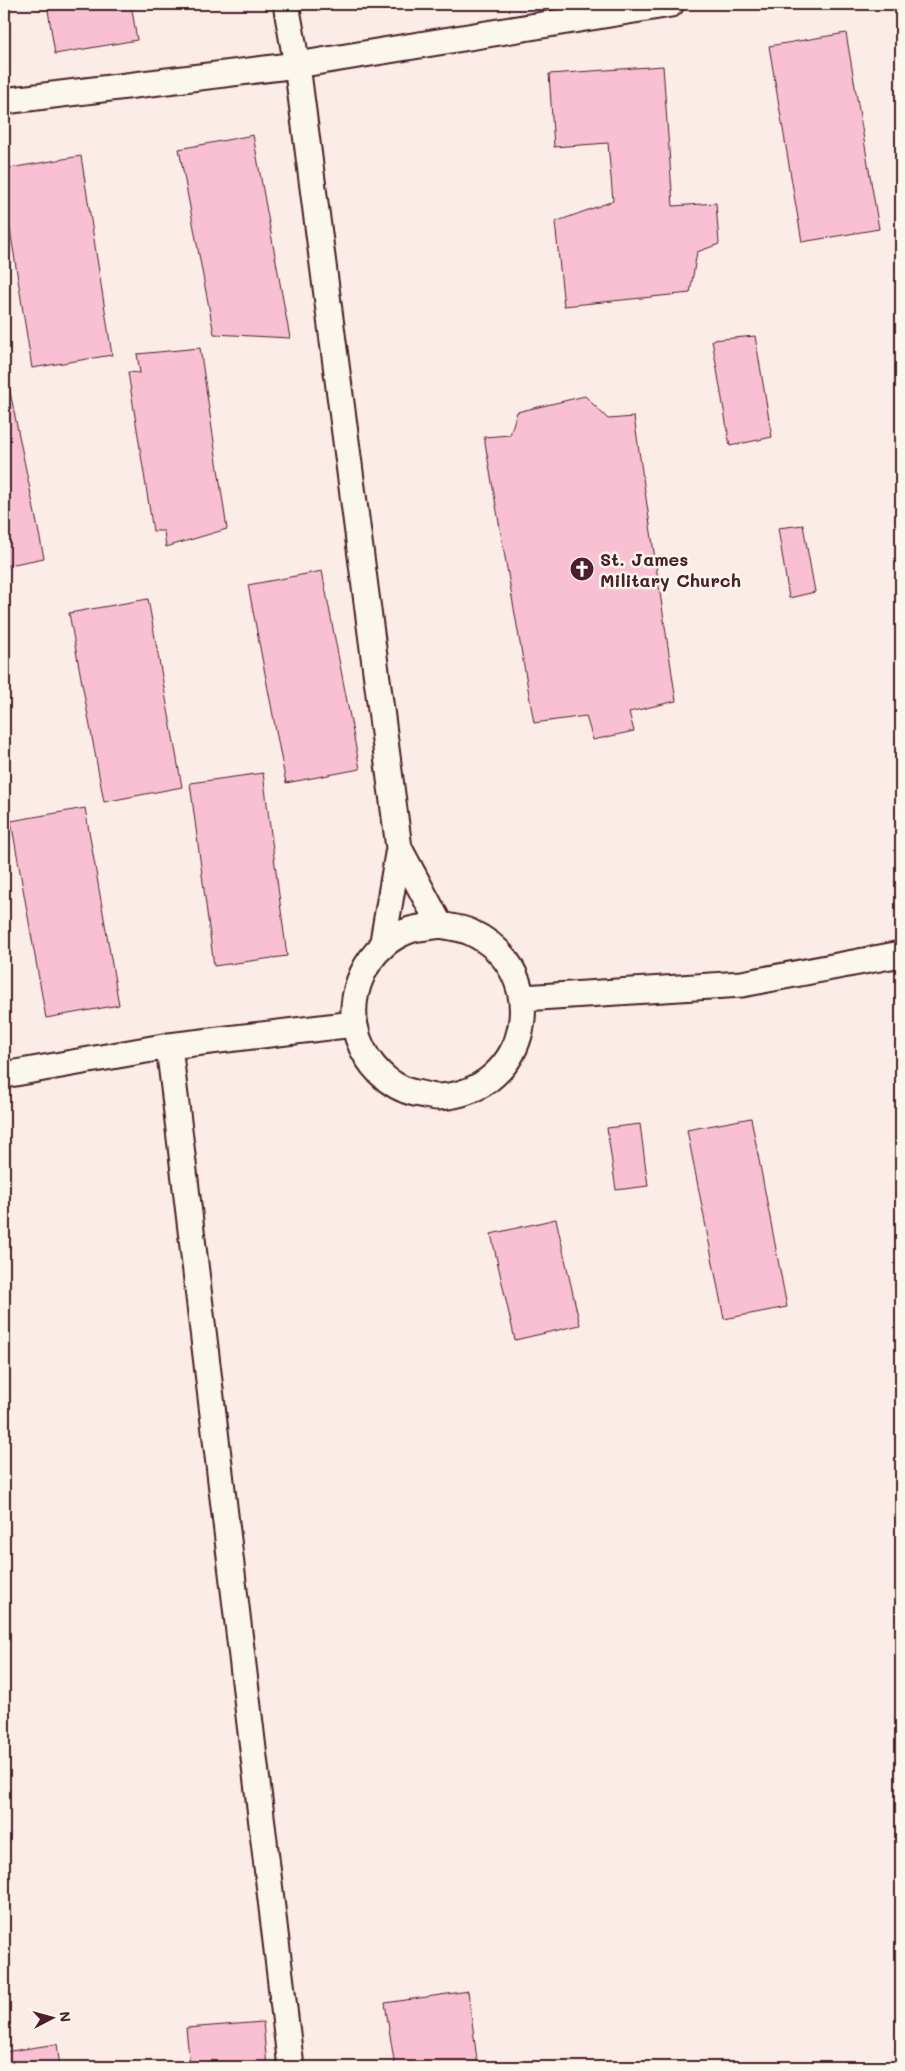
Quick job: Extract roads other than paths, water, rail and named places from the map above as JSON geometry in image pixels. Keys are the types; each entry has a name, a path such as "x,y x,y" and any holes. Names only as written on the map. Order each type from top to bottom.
{"street":[{"path":"286,4 297,65 399,848 382,947"},
{"path":"4,101 297,65 670,4"},
{"path":"399,848 440,925"},
{"path":"440,925 469,931 494,947 513,970 523,998 522,1029 511,1056 491,1079 465,1093 436,1097 407,1091 382,1076 363,1052 354,1024 354,994 365,967 384,944 411,930 440,925"},
{"path":"523,998 742,984 901,954"},
{"path":"4,1075 169,1046 354,1024"},
{"path":"169,1046 291,2067"}],"place":[{"name":"St. James Military Church","path":"582,569"}]}
